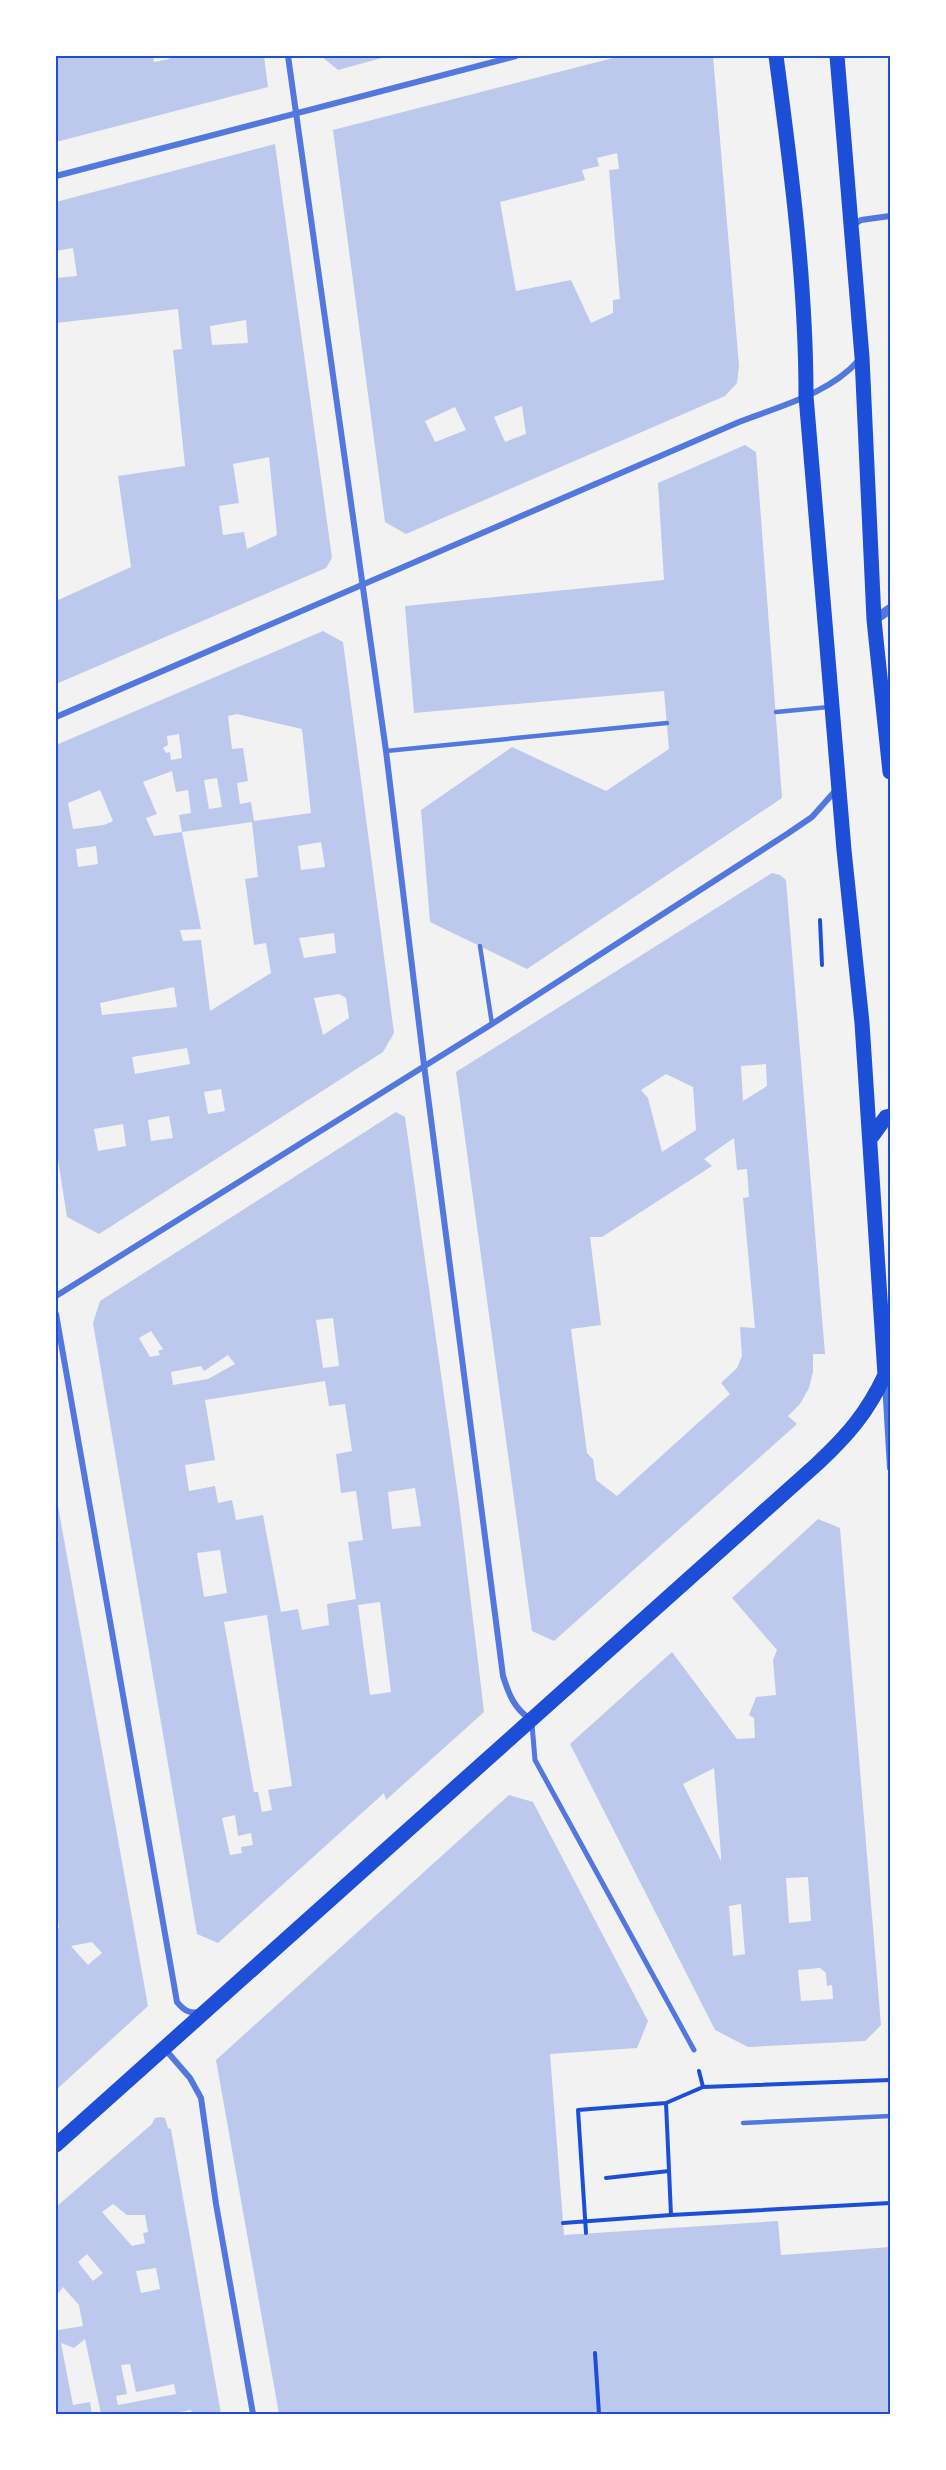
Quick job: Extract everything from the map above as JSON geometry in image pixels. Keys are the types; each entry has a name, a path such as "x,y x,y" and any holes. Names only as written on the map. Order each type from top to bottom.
{"main road":[{"path":"56,2145 846,1437 863,1416 885,1375 862,1023 838,787 806,396 806,341 776,56"},
{"path":"837,56 862,357 874,620 891,772"},
{"path":"870,1139 886,1118 891,1116"}],"street":[{"path":"288,56 386,752 503,1676 510,1697 519,1711 531,1720 535,1760 694,2050"},
{"path":"56,176 516,56"},
{"path":"852,226 861,220 891,216"},
{"path":"56,717 739,422 806,396 848,374 862,357"},
{"path":"874,620 891,609"},
{"path":"56,1296 492,1024 796,829 823,807 838,787"},
{"path":"56,1314 177,2002 183,2009 192,2013 205,2010"},
{"path":"885,1375 891,1468"},
{"path":"164,2047 190,2078 201,2098 216,2204 253,2415"}],"lane":[{"path":"776,712 832,706"},
{"path":"386,752 667,723"},
{"path":"480,946 492,1024"},
{"path":"743,2123 891,2116"}],"path":[{"path":"820,920 822,964"},
{"path":"586,2233 578,2110 666,2103 703,2087 891,2080"},
{"path":"666,2103 670,2215"},
{"path":"606,2178 669,2171"},
{"path":"563,2223 740,2210 891,2203"},
{"path":"595,2354 599,2415"}],"building":[{"path":"56,56 153,56 154,62 169,59 168,56 264,56 268,87 56,142"},
{"path":"321,56 389,56 338,70"},
{"path":"621,56 713,56 739,366 737,383 725,396 406,534 385,522 333,130","holes":["617,153 619,169 609,170 620,299 613,300 613,313 591,323 571,280 516,291 500,202 585,180 582,170 599,166 597,158","522,406 526,434 505,442 494,417","455,407 466,430 435,442 425,421"]},
{"path":"275,144 332,558 326,568 56,684 56,601 131,567 118,476 185,466 173,350 182,349 178,309 56,323 56,278 77,276 73,248 56,251 56,202","holes":["246,320 248,343 212,345 210,326","269,457 277,535 247,549 244,532 223,535 219,506 239,503 233,464"]},
{"path":"745,445 756,452 782,798 527,969 430,922 421,810 512,747 606,791 669,749 664,691 414,713 405,606 664,580 658,483"},
{"path":"323,631 343,642 394,1033 383,1052 99,1234 67,1217 56,1147 56,745","holes":["237,714 302,729 311,813 254,821 251,802 240,804 237,783 248,781 243,748 232,749 228,716","179,734 182,758 171,760 170,752 166,753 163,748 168,745 167,736","172,771 176,792 188,790 191,813 179,815 182,832 154,836 146,818 157,814 143,782","217,778 222,807 209,809 204,780","100,790 113,821 104,825 73,829 68,803","252,822 258,877 245,879 254,945 266,943 271,973 210,1011 201,940 183,941 180,930 201,929 182,832","321,842 325,867 301,870 298,846","96,846 98,864 78,867 76,849","334,933 336,953 304,958 299,938","174,987 177,1007 102,1015 100,1003","339,994 346,998 349,1018 323,1035 314,998","187,1048 190,1064 135,1074 132,1057","221,1089 225,1111 208,1114 204,1092","169,1116 173,1138 151,1141 148,1120","123,1124 126,1146 98,1151 94,1129"]},
{"path":"772,873 786,880 825,1354 813,1354 813,1372 809,1388 800,1404 788,1416 797,1424 554,1641 532,1631 456,1072","holes":["766,1064 767,1086 743,1101 741,1066","666,1074 693,1087 696,1130 662,1152 648,1098 641,1090","734,1138 737,1170 747,1169 749,1197 743,1198 755,1328 740,1327 742,1356 737,1368 721,1383 730,1394 617,1496 596,1480 593,1459 587,1453 571,1329 601,1325 590,1237 602,1237 712,1166 704,1159"]},
{"path":"396,1112 405,1117 459,1503 484,1712 386,1800 384,1793 218,1943 197,1934 93,1323 100,1301","holes":["333,1318 339,1366 323,1368 316,1320","151,1331 163,1349 158,1351 160,1355 150,1357 139,1338","228,1355 235,1364 208,1379 173,1385 171,1372 201,1366 204,1371","325,1381 329,1406 345,1404 352,1451 336,1454 341,1493 356,1491 363,1540 348,1542 356,1599 327,1604 329,1625 302,1630 298,1609 281,1612 263,1515 236,1520 232,1500 218,1503 215,1486 189,1491 185,1465 215,1460 205,1400","415,1488 421,1526 392,1529 388,1492","220,1550 227,1593 204,1597 197,1553","380,1602 391,1692 370,1695 358,1605","267,1615 292,1786 268,1790 272,1810 262,1812 258,1792 254,1792 224,1622","235,1815 238,1836 251,1833 253,1845 241,1847 242,1853 230,1855 222,1818"]},
{"path":"56,1495 148,2006 56,2090 56,1929 59,1928 56,1911","holes":["92,1942 102,1953 88,1965 71,1946"]},
{"path":"818,1519 840,1528 881,2025 865,2041 748,2047 715,2030 570,1744 672,1652 737,1739 755,1738 754,1718 749,1715 756,1697 776,1695 773,1660 777,1650 732,1598","holes":["714,1768 721,1861 683,1784","808,1877 811,1921 789,1923 786,1878","741,1904 745,1954 733,1956 729,1906","820,1968 826,1973 827,1986 832,1985 833,1999 801,2001 798,1970"]},
{"path":"509,1795 533,1802 648,2021 637,2048 550,2054 564,2235 778,2221 781,2255 890,2247 890,2414 279,2414 216,2060"},
{"path":"155,2118 165,2118 168,2128 171,2129 221,2414 192,2414 191,2410 167,2414 101,2414 85,2339 74,2348 61,2343 73,2405 90,2402 92,2414 56,2414 56,2322 58,2330 83,2326 79,2305 63,2287 56,2296 56,2207 152,2124","holes":["113,2204 127,2215 145,2215 148,2232 143,2233 145,2243 132,2246 102,2212","87,2254 103,2273 93,2281 78,2262","156,2268 160,2289 141,2293 136,2271","130,2364 136,2392 174,2384 176,2394 118,2405 116,2396 127,2394 121,2365"]}]}
